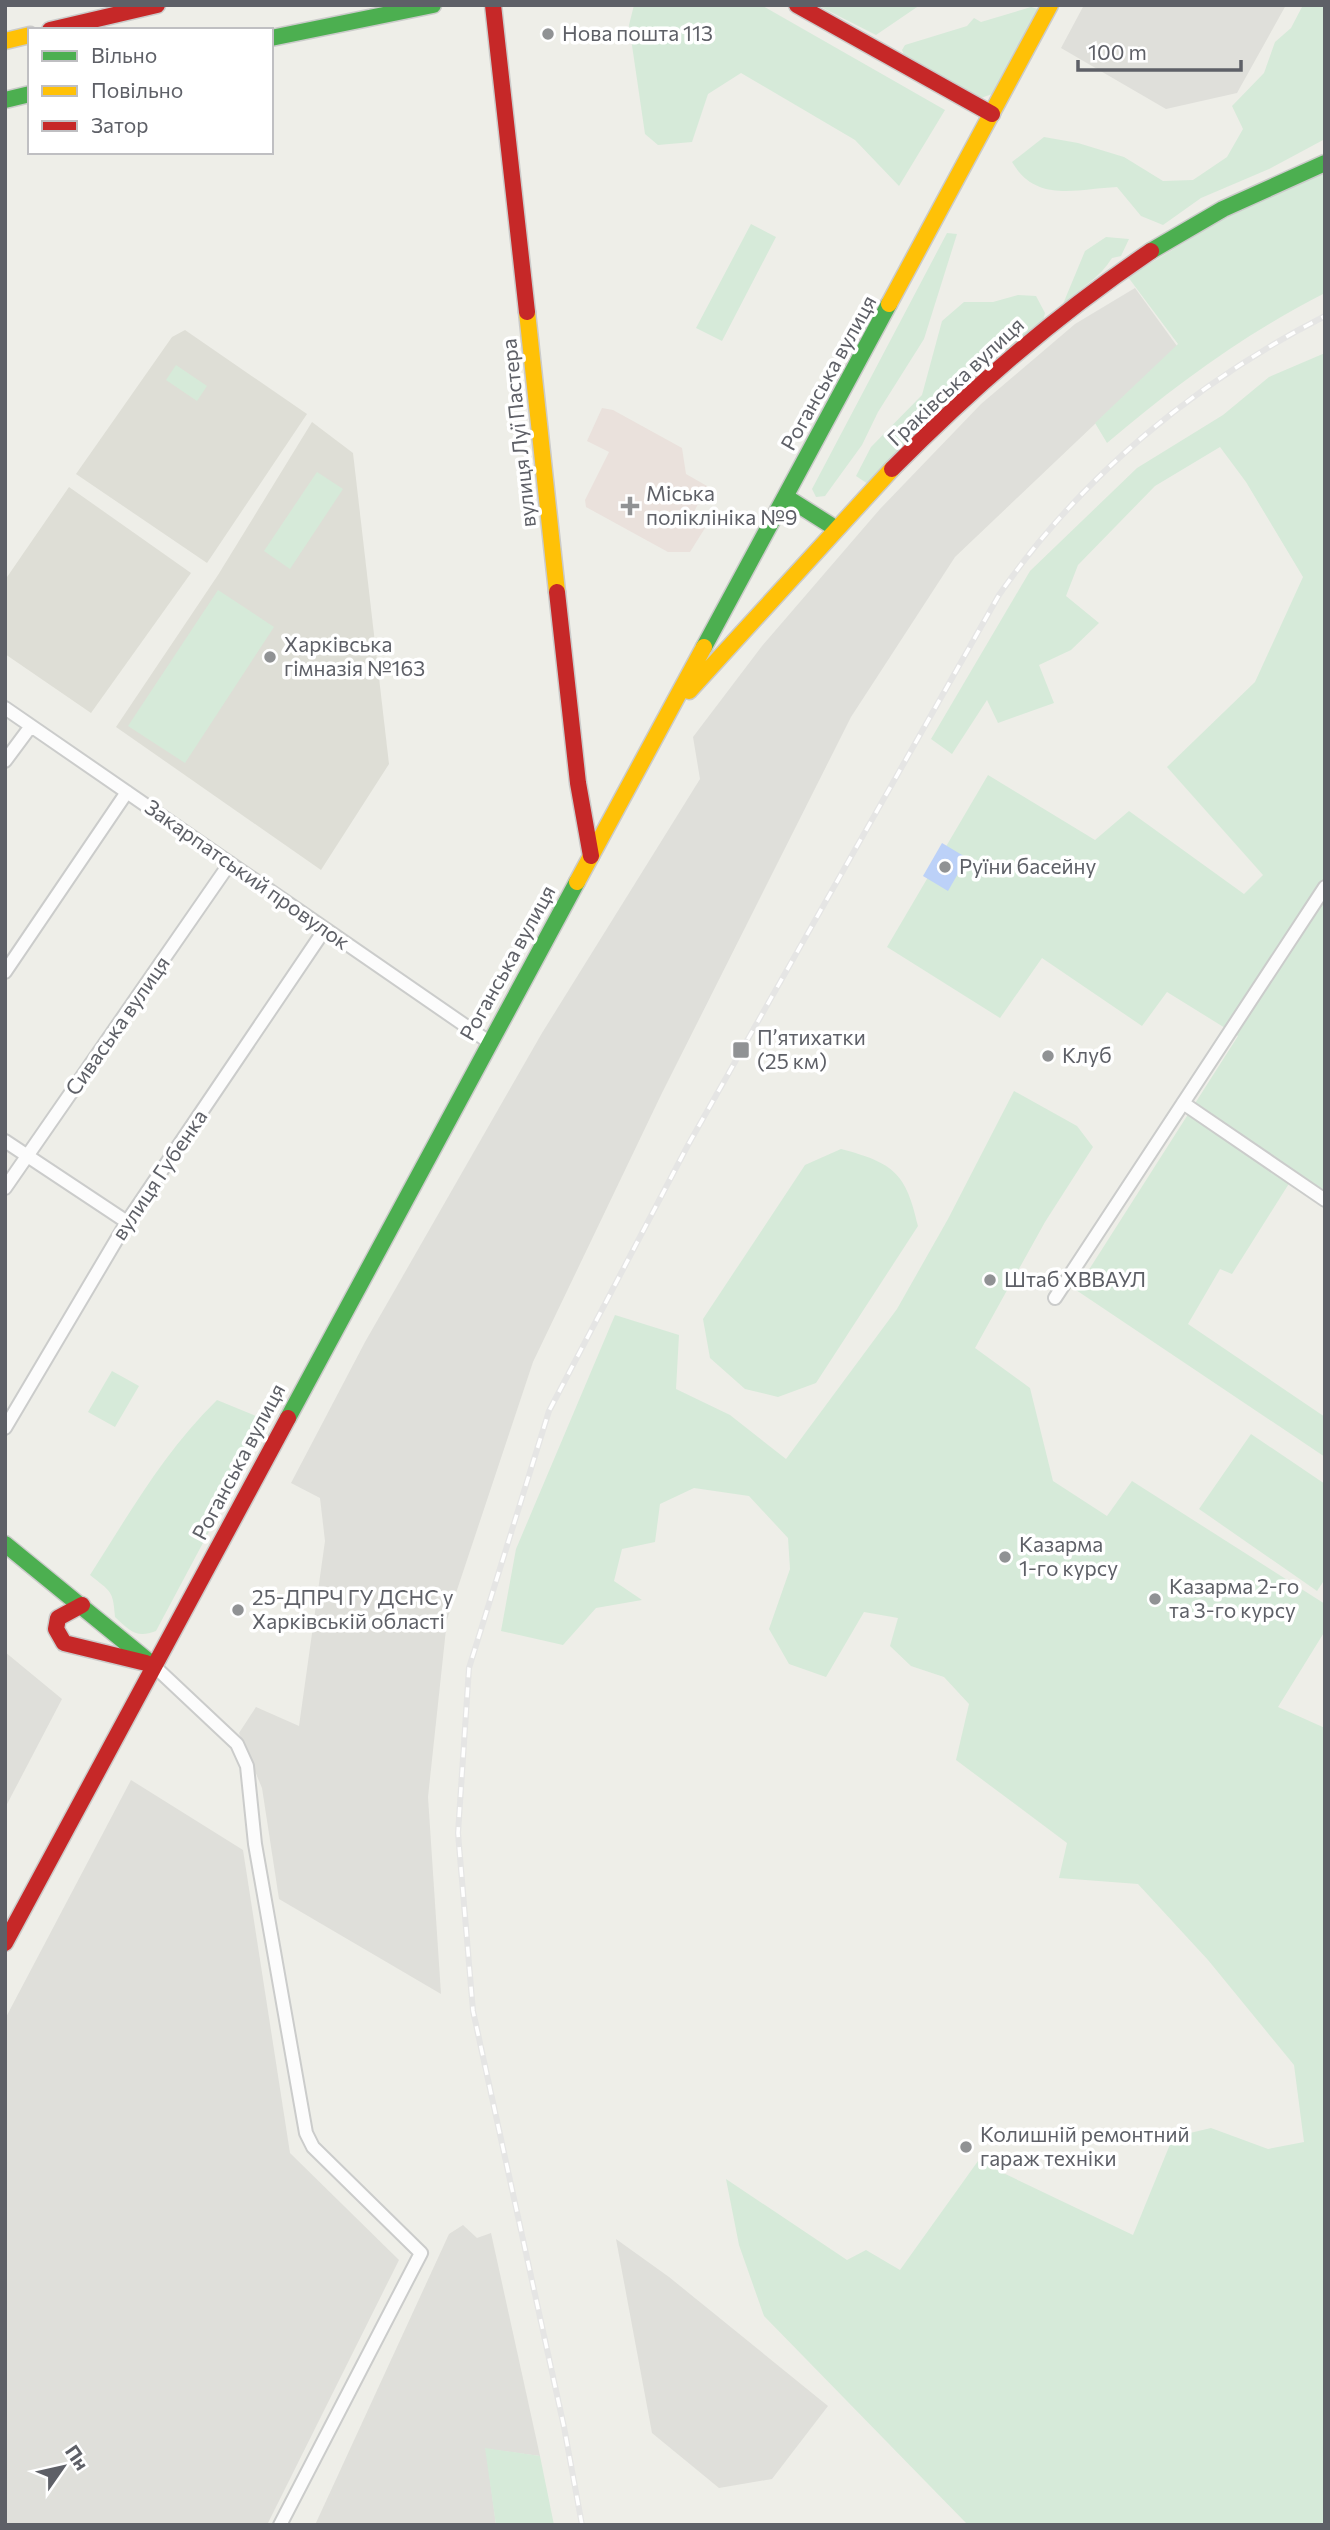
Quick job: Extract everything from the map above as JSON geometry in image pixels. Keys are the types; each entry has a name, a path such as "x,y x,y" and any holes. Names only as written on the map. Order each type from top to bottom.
{"main road":[{"path":"58,28 156,5"},
{"path":"273,38 433,5"},
{"name":"вулиця Луї Пастера","path":"493,5 578,783 591,856"},
{"path":"797,5 992,114"},
{"name":"Роганська вулиця","path":"5,1942 489,1042 675,706 1050,5"},
{"path":"5,41 28,35"},
{"path":"5,100 28,94"},
{"name":"Граківська вулиця","path":"675,706 723,657 835,528 951,412 1070,308 1209,216 1325,163"},
{"path":"786,497 835,528"},
{"path":"5,1544 153,1665"},
{"path":"82,1605 58,1618 56,1630 63,1642 72,1649 116,1655 153,1665"}],"street":[{"name":"Закарпатський провулок","path":"5,708 489,1042"},
{"path":"5,761 30,726"},
{"path":"5,972 127,792"},
{"name":"Сиваська вулиця","path":"5,1188 230,863"},
{"path":"1055,1298 1325,887"},
{"name":"вулиця Губенка","path":"5,1428 127,1222 326,929"},
{"path":"1183,1103 1325,1199"},
{"path":"5,1141 127,1222"},
{"path":"153,1665 237,1744 247,1766 256,1844 306,2133 313,2147 421,2253 280,2525"}],"shaded area":[{"path":"1084,5 1286,5 1237,93 1166,109 1061,48"},
{"path":"1135,288 1177,346 955,557 851,717 661,1095 533,1362 447,1620 428,1797 441,1994 279,1899 262,1788 239,1733 256,1707 299,1726 325,1541 320,1498 291,1483 365,1342 542,1033 700,779 693,737 762,646 880,509 981,404 1075,324"},
{"path":"185,330 307,414 207,563 76,474 172,337"},
{"path":"602,408 613,410 682,448 686,474 707,486 690,520 705,528 690,552 668,552 586,507 585,500 609,452 587,441"},
{"name":"Харківська гімназія №163","path":"312,422 353,453 389,764 321,870 116,727 218,575"},
{"path":"69,487 191,573 91,713 5,654 5,580"},
{"path":"5,1652 62,1699 5,1808"},
{"path":"131,1780 243,1850 290,2153 399,2260 267,2525 5,2525 5,2019"},
{"path":"463,2225 477,2238 491,2233 540,2456 486,2449 496,2525 315,2525 449,2234"},
{"path":"616,2239 669,2277 828,2406 772,2479 719,2488 652,2433"}],"green space":[{"path":"634,5 761,5 945,110 899,186 855,140 741,73 708,94 692,142 658,145 645,134 629,25"},
{"path":"817,5 920,5 876,35"},
{"path":"1303,5 1325,5 1325,139 1269,169 1201,198 1163,225 1141,216 1117,187 1072,191 1045,188 1022,175 1012,162 1044,137 1078,143 1124,157 1163,181 1193,180 1227,157 1243,129 1232,106 1264,73 1275,42 1291,28"},
{"path":"1031,7 1038,9 995,93 981,98 905,57 902,50 905,45 967,26 974,18 981,22"},
{"path":"1325,170 1325,293 1267,325 1212,361 1107,443 1095,423 1178,344 1128,277 1218,222"},
{"path":"751,224 776,237 722,341 696,328"},
{"path":"947,233 957,234 924,339 878,412 862,445 825,496 816,497 812,489"},
{"path":"1106,237 1129,239 1121,256 1112,258 1096,277 1063,304 1085,251"},
{"path":"1018,295 1036,296 1045,313 1043,321 868,484 856,476 871,447 922,395 942,321 964,302 993,302"},
{"path":"1325,353 1325,1193 1295,1174 1232,1274 1220,1269 1188,1324 1325,1417 1325,1457 1076,1290 1238,1036 1167,992 1142,1026 1042,958 1000,1018 887,947 988,775 1095,840 1129,811 1244,894 1263,875 1167,767 1255,682 1303,577 1246,482 1220,447 1155,486 1078,565 1066,596 1099,623 1071,650 1039,665 1054,703 998,723 987,700 952,754 931,739 1030,571 1137,468 1223,415 1269,377"},
{"path":"176,365 207,386 197,401 166,380"},
{"path":"317,472 343,489 290,569 264,551"},
{"path":"218,590 274,627 185,763 128,726"},
{"path":"1014,1091 1077,1126 1093,1147 1045,1222 975,1348 1030,1388 1053,1481 1107,1516 1132,1481 1325,1604 1325,1631 1278,1707 1325,1728 1325,2525 968,2525 764,2316 739,2245 726,2179 847,2260 866,2250 900,2270 978,2161 1133,2235 1173,2137 1211,2128 1268,2149 1304,2142 1294,2065 1208,1960 1138,1884 1059,1878 1067,1843 956,1760 969,1704 944,1677 911,1666 890,1646 898,1618 864,1612 826,1677 789,1664 769,1629 790,1569 788,1538 749,1496 694,1488 660,1504 655,1542 622,1549 614,1581 642,1600 596,1608 563,1645 501,1631 516,1549 615,1315 679,1335 676,1389 730,1415 786,1459 897,1309 948,1219"},
{"path":"841,1149 874,1159 895,1173 908,1194 918,1226 816,1383 778,1397 745,1389 710,1358 703,1319 805,1165"},
{"path":"112,1371 139,1386 115,1427 88,1412"},
{"path":"217,1400 268,1421 156,1631 138,1634 115,1617 110,1592 90,1575 164,1462"},
{"path":"1251,1434 1325,1484 1325,1579 1317,1591 1199,1509"},
{"path":"485,2448 540,2456 554,2525 496,2525"}],"water":[{"name":"Руїни басейну","path":"942,843 967,858 948,891 923,876"}],"railway":[{"path":"582,2525 564,2427 473,2011 458,1833 469,1668 549,1411 688,1145 999,595 1066,510 1144,436 1231,371 1325,316"}],"traffic: fast":[{"path":"273,38 433,5"},
{"path":"5,100 28,94"},
{"path":"1151,251 1223,209 1325,163"},
{"path":"704,647 889,304"},
{"path":"786,497 835,528"},
{"path":"288,1418 577,882"},
{"path":"5,1544 153,1665"}],"traffic: slow":[{"path":"889,304 1050,5"},
{"path":"5,41 28,35"},
{"path":"527,312 557,592"},
{"path":"689,691 892,469"},
{"path":"577,882 704,647"}],"traffic: jam":[{"path":"59,28 157,5"},
{"path":"493,5 527,312"},
{"path":"797,5 992,114"},
{"path":"892,469 953,410 1048,327 1151,251"},
{"path":"557,592 578,783 591,856"},
{"path":"5,1943 288,1418"},
{"path":"82,1605 58,1618 56,1629 64,1643 146,1663"}],"place":[{"name":"Нова пошта 113","path":"548,34"},
{"name":"Міська поліклініка №9","path":"630,506"},
{"name":"Харківська гімназія №163","path":"270,657"},
{"name":"Руїни басейну","path":"945,867"},
{"name":"Пʼятихатки (25 км)","path":"741,1050"},
{"name":"Клуб","path":"1048,1056"},
{"name":"Штаб ХВВАУЛ","path":"990,1280"},
{"name":"Казарма 1-го курсу","path":"1005,1557"},
{"name":"Казарма 2-го та 3-го курсу","path":"1155,1599"},
{"name":"25-ДПРЧ ГУ ДСНС у Харківській області","path":"238,1610"},
{"name":"Колишній ремонтний гараж техніки","path":"966,2147"}]}
